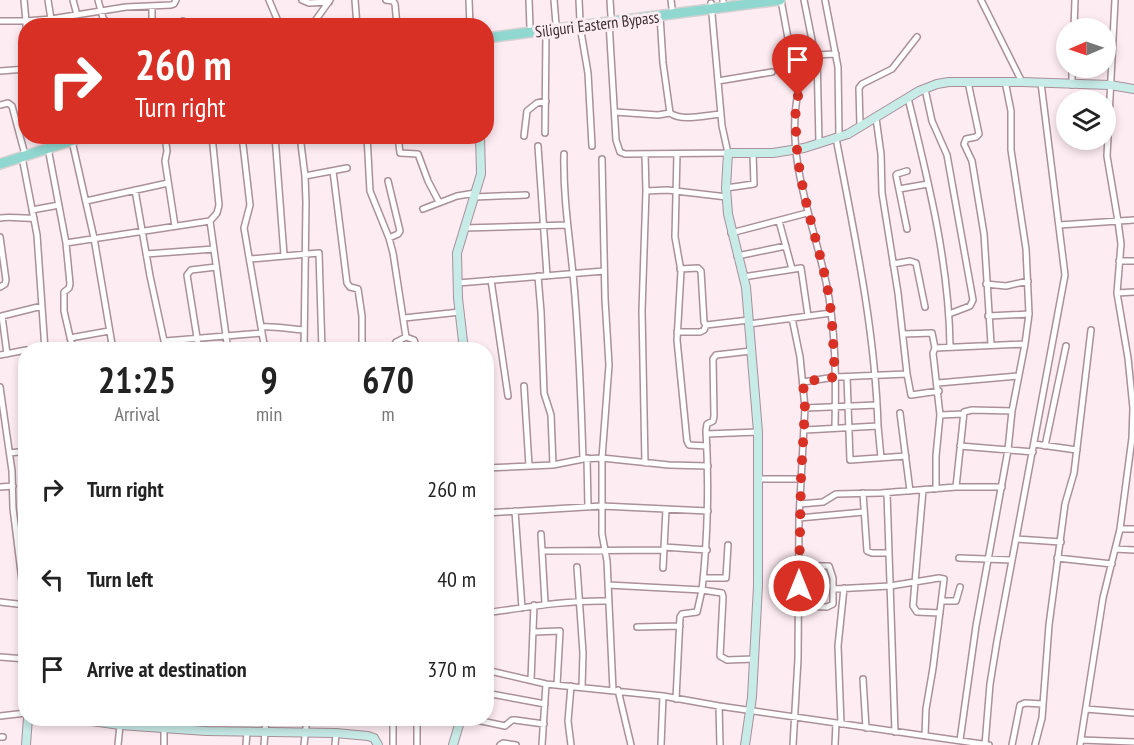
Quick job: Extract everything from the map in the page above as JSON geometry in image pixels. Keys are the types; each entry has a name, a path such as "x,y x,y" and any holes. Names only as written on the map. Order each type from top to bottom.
{"main road":[{"name":"Siliguri Eastern Bypass","path":"610,20 671,4 712,6 723,1 734,0"},
{"name":"Siliguri Eastern Bypass","path":"494,31 660,16 712,6 780,0"},
{"name":"Siliguri Eastern Bypass","path":"494,37 580,23"},
{"path":"0,164 55,144"},
{"path":"0,159 58,144"}],"street":[{"path":"24,0 26,18"},
{"path":"48,0 51,18"},
{"path":"73,0 77,15"},
{"path":"98,0 105,18"},
{"path":"125,0 126,7"},
{"path":"57,18 126,7 171,5 176,0"},
{"path":"269,0 277,18"},
{"path":"302,0 309,3 329,1"},
{"path":"355,0 356,18"},
{"path":"386,0 393,1 395,4 396,18"},
{"path":"469,0 470,18"},
{"path":"529,0 530,27"},
{"path":"554,0 556,24"},
{"path":"579,0 580,23 588,73 592,146"},
{"path":"610,0 616,140 620,152 625,154 753,154 796,149 837,137 937,84 1005,81 1134,88"},
{"path":"780,0 798,93 795,104 796,149 807,213 826,282 831,313 836,428"},
{"path":"804,0 813,53 817,56 819,143"},
{"path":"825,0 836,54 837,137 866,296 876,375 881,458"},
{"path":"981,0 1022,82"},
{"path":"1074,18 1075,0"},
{"path":"1115,0 1107,156 1121,244 1117,293 1131,358 1134,408 1132,446 1120,529 1103,598 1081,743 1134,744 1134,738"},
{"path":"317,18 329,1"},
{"path":"152,6 152,18"},
{"path":"712,6 721,114 728,153 726,188 731,233 746,287 758,432 758,586 751,711 745,745"},
{"path":"660,16 663,63 670,113"},
{"path":"0,21 18,22"},
{"path":"545,133 546,30"},
{"path":"860,126 859,88 862,84 892,69 916,37"},
{"path":"817,56 836,54"},
{"path":"0,71 18,70"},
{"path":"718,81 772,72"},
{"path":"1072,78 1072,85"},
{"path":"960,740 976,626 1002,487 1012,411 1029,314 1026,249 1011,150 1011,111 1005,81"},
{"path":"968,82 979,134 966,139 964,144 972,161 981,212 991,344"},
{"path":"494,672 546,684 663,696 925,736 946,742 960,740 986,745 990,684 1065,275 1041,83"},
{"path":"925,89 932,121 947,155 973,300 970,306 950,314"},
{"path":"908,98 928,184 945,276 950,314 950,346"},
{"path":"524,136 527,111 537,102 546,101"},
{"path":"0,105 11,104 18,133"},
{"path":"615,112 658,115 670,113 682,117 721,114"},
{"path":"876,118 881,154 882,193 911,395 939,391"},
{"path":"21,144 34,218 44,342"},
{"path":"72,144 94,238 111,342"},
{"path":"166,144 165,161 175,226"},
{"path":"66,243 210,221 217,213 219,206 213,144"},
{"path":"243,144 250,205 244,228 264,342"},
{"path":"276,144 284,255"},
{"path":"301,144 305,176 304,342"},
{"path":"367,144 370,191 389,238 406,337"},
{"path":"399,144 400,153 418,154 439,202"},
{"path":"463,342 457,253 481,174 480,144"},
{"path":"538,146 547,276"},
{"path":"48,148 66,243 70,284 64,292 64,311 71,342"},
{"path":"564,154 563,183 573,273 588,507"},
{"path":"645,154 642,311 645,463"},
{"path":"677,154 675,237 681,269 677,332 687,441 692,446 707,446"},
{"path":"726,188 754,184 753,154"},
{"path":"602,159 604,271 609,365 602,458 604,549 607,561 615,690 631,745"},
{"path":"305,176 347,168"},
{"path":"333,171 347,283 350,287 358,289 362,316 362,342"},
{"path":"907,229 896,174 908,171"},
{"path":"388,181 400,231 389,238"},
{"path":"86,201 168,183"},
{"path":"899,189 928,184"},
{"path":"135,190 165,342 226,336 275,326 304,330"},
{"path":"646,191 676,191 727,197"},
{"path":"423,209 457,196 526,195"},
{"path":"32,210 59,205"},
{"path":"731,233 807,213"},
{"path":"0,218 10,216 18,219 34,218"},
{"path":"779,220 792,269"},
{"path":"1059,225 1134,220"},
{"path":"210,221 227,342"},
{"path":"464,228 567,225"},
{"path":"0,237 6,280 5,284 0,287"},
{"path":"737,256 786,246"},
{"path":"146,254 214,249"},
{"path":"250,259 319,253 322,342"},
{"path":"893,264 910,261 916,263 925,307"},
{"path":"1119,261 1134,261"},
{"path":"198,342 187,275 191,270 216,267"},
{"path":"743,277 799,268 802,270 808,316"},
{"path":"677,332 700,332 706,325 700,269 681,269"},
{"path":"458,283 604,271"},
{"path":"538,276 544,393 551,415 553,465"},
{"path":"491,280 508,396"},
{"path":"986,284 1006,286 1028,281"},
{"path":"1117,293 1134,292"},
{"path":"18,352 3,355 2,316 42,306"},
{"path":"404,318 460,312"},
{"path":"706,325 831,313"},
{"path":"988,316 1029,314"},
{"path":"792,318 805,408 799,518 799,606 793,745"},
{"path":"1035,745 1043,704 1048,625 1057,558 1066,496 1077,450 1092,330"},
{"path":"70,338 109,331"},
{"path":"903,334 932,333 940,415 936,489"},
{"path":"396,342 406,337 415,342"},
{"path":"934,348 1025,344"},
{"path":"1045,446 1066,346"},
{"path":"676,699 682,614 697,612 707,550 706,427 713,421 714,416 714,356 751,351"},
{"path":"803,382 835,377 907,374"},
{"path":"938,383 1018,376"},
{"path":"847,377 850,460 906,456"},
{"path":"524,386 529,466"},
{"path":"0,387 10,453 18,552"},
{"path":"805,408 878,405"},
{"path":"940,415 963,414 967,410 1012,411"},
{"path":"900,413 910,491"},
{"path":"956,487 963,414"},
{"path":"805,430 878,426"},
{"path":"706,434 758,432"},
{"path":"0,444 8,443"},
{"path":"1034,444 1077,450"},
{"path":"960,446 1033,452"},
{"path":"10,453 18,452"},
{"path":"494,468 553,465 585,458 708,466"},
{"path":"758,479 801,478"},
{"path":"0,487 13,486"},
{"path":"800,504 823,502 836,494 887,493 956,487 1002,487"},
{"path":"923,490 913,609 917,612 940,613"},
{"path":"863,493 867,551 889,553"},
{"path":"887,493 895,732"},
{"path":"494,512 602,506 708,511"},
{"path":"663,568 666,509"},
{"path":"515,511 522,608"},
{"path":"799,518 864,512"},
{"path":"1120,529 1134,529"},
{"path":"541,534 545,603"},
{"path":"1016,539 1061,542"},
{"path":"703,578 726,578 728,545"},
{"path":"542,550 664,548 707,550"},
{"path":"1115,549 1134,550"},
{"path":"959,558 1012,560"},
{"path":"1057,558 1112,564"},
{"path":"799,566 829,566 832,571 834,589 834,601 830,606 799,606"},
{"path":"577,567 584,659 582,687"},
{"path":"834,589 890,586 944,579 926,708 925,736"},
{"path":"608,585 722,593 720,656 727,660 754,659"},
{"path":"942,602 956,602 960,587"},
{"path":"835,745 838,724 838,646 844,588"},
{"path":"494,612 545,603 580,600 609,601"},
{"path":"0,602 18,604"},
{"path":"531,680 534,605"},
{"path":"637,627 680,626"},
{"path":"534,632 560,632 557,685"},
{"path":"0,657 18,658"},
{"path":"863,679 866,728"},
{"path":"542,745 546,684"},
{"path":"571,686 568,721 571,745"},
{"path":"494,694 545,704"},
{"path":"661,745 663,696"},
{"path":"1012,745 1020,705 1043,704"},
{"path":"719,706 720,745"},
{"path":"1086,709 1134,713"},
{"path":"0,716 18,714"},
{"path":"494,724 506,726 512,720 544,723"},
{"path":"26,745 27,726"},
{"path":"118,745 120,726"},
{"path":"132,726 247,732 336,733 368,736 374,738 378,745"},
{"path":"164,745 167,726"},
{"path":"264,745 266,726"},
{"path":"304,745 305,726"},
{"path":"393,726 393,745"},
{"path":"417,726 417,745"},
{"path":"453,745 459,726"},
{"path":"246,745 247,732"},
{"path":"335,745 336,733"},
{"path":"501,745 503,743 516,745"}],"route":[{"path":"798,96 795,104 796,149 807,213 826,282 831,313 835,377 803,382 805,430 799,518 799,586"}]}
